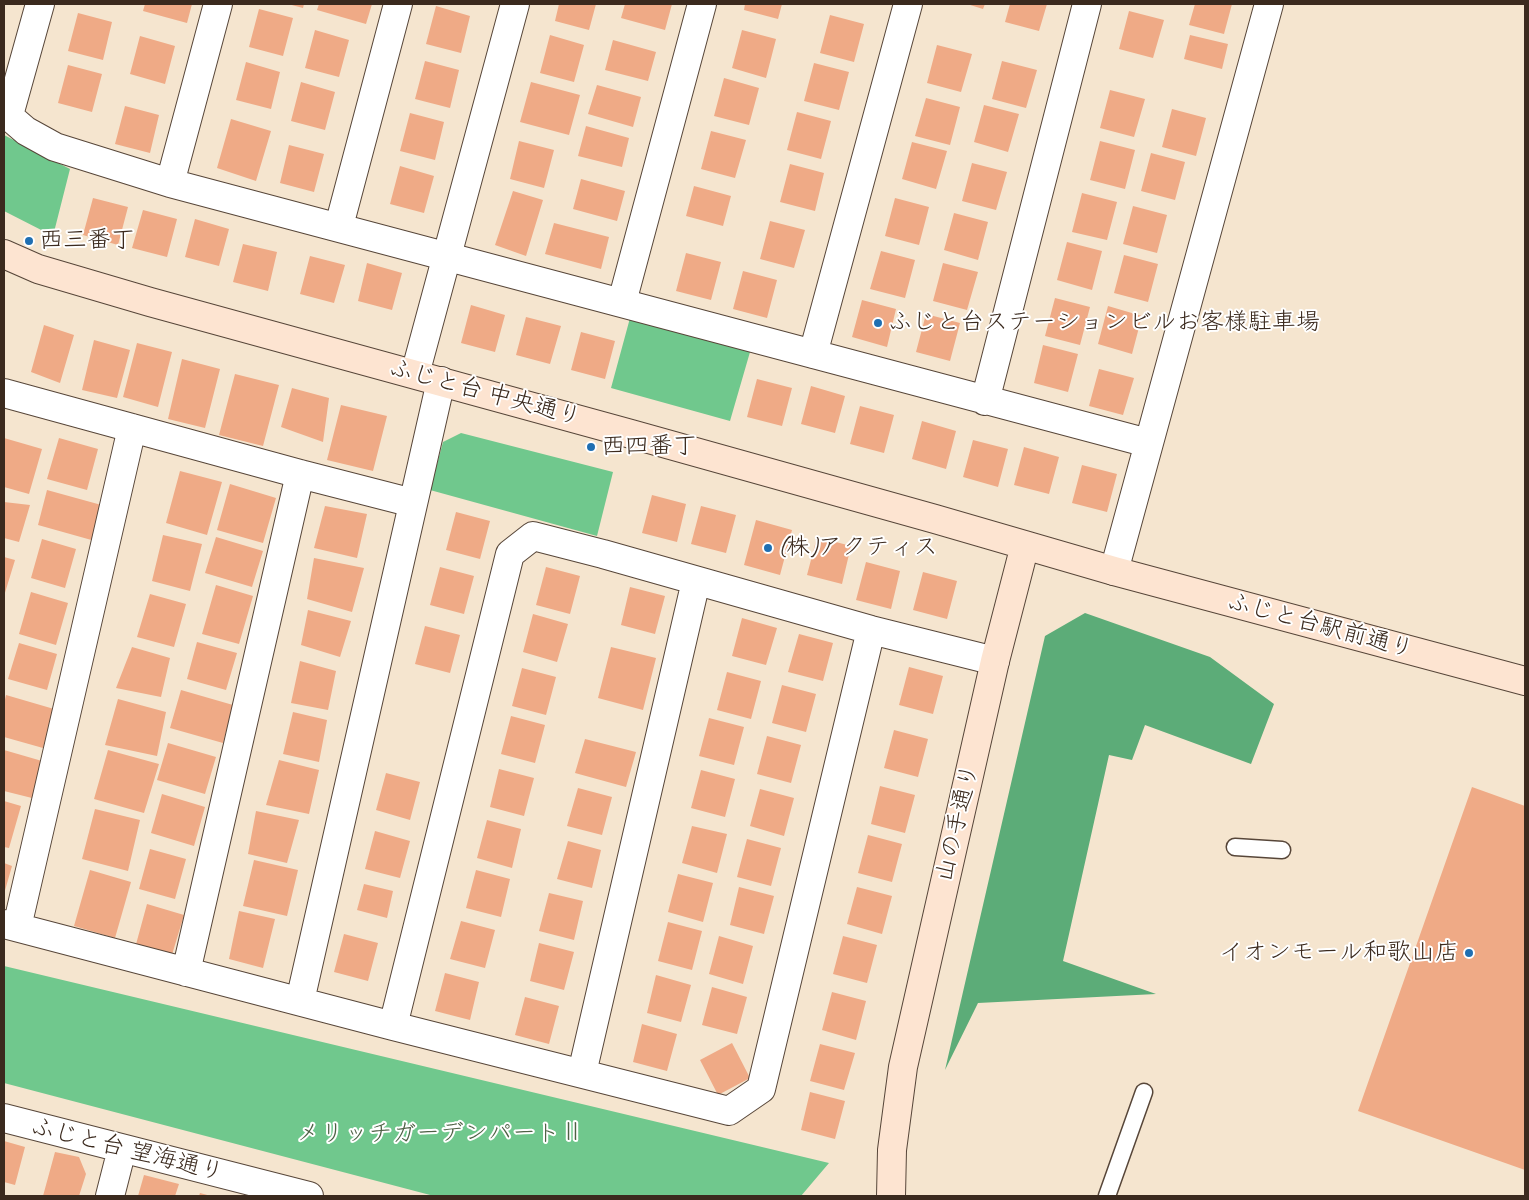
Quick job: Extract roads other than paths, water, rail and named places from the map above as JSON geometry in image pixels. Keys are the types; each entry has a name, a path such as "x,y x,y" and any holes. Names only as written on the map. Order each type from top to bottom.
{"street":[{"path":"40,4 6,114 26,131 55,147 170,183 339,226 985,401 1148,443"},
{"path":"170,183 218,4"},
{"path":"339,226 398,4"},
{"path":"415,374 515,4"},
{"path":"622,302 702,4"},
{"path":"813,354 908,4"},
{"path":"985,401 1087,4"},
{"path":"1025,545 1114,571 1269,4"},
{"name":"ふじと台 中央通り","path":"4,254 38,270 150,302 441,381 1025,545"},
{"path":"300,1002 441,381"},
{"path":"4,392 300,474 413,503"},
{"path":"132,428 10,925 300,1002 729,1111 761,1089 871,630"},
{"path":"186,972 300,474"},
{"path":"394,1026 510,554 533,536 871,630 995,661"},
{"name":"山の手通り","path":"891,1196 892,1150 903,1067 995,661 1025,545"},
{"name":"ふじと台駅前通り","path":"1114,571 1525,681"},
{"path":"582,1073 696,581"},
{"name":"ふじと台 望海通り","path":"4,1118 309,1196"},
{"path":"110,1196 122,1149"}],"lane":[{"path":"1235,847 1282,850"},
{"path":"1107,1196 1144,1092"}],"place":[{"name":"西三番丁","path":"29,241"},
{"name":"ふじと台ステーションビルお客様駐車場","path":"878,323"},
{"name":"西四番丁","path":"591,447"},
{"name":"(株)アクティス","path":"768,548"},
{"name":"イオンモール和歌山店","path":"1469,953"}],"park label":[{"name":"メリッチガーデンパートⅡ","path":"440,1134"}]}
